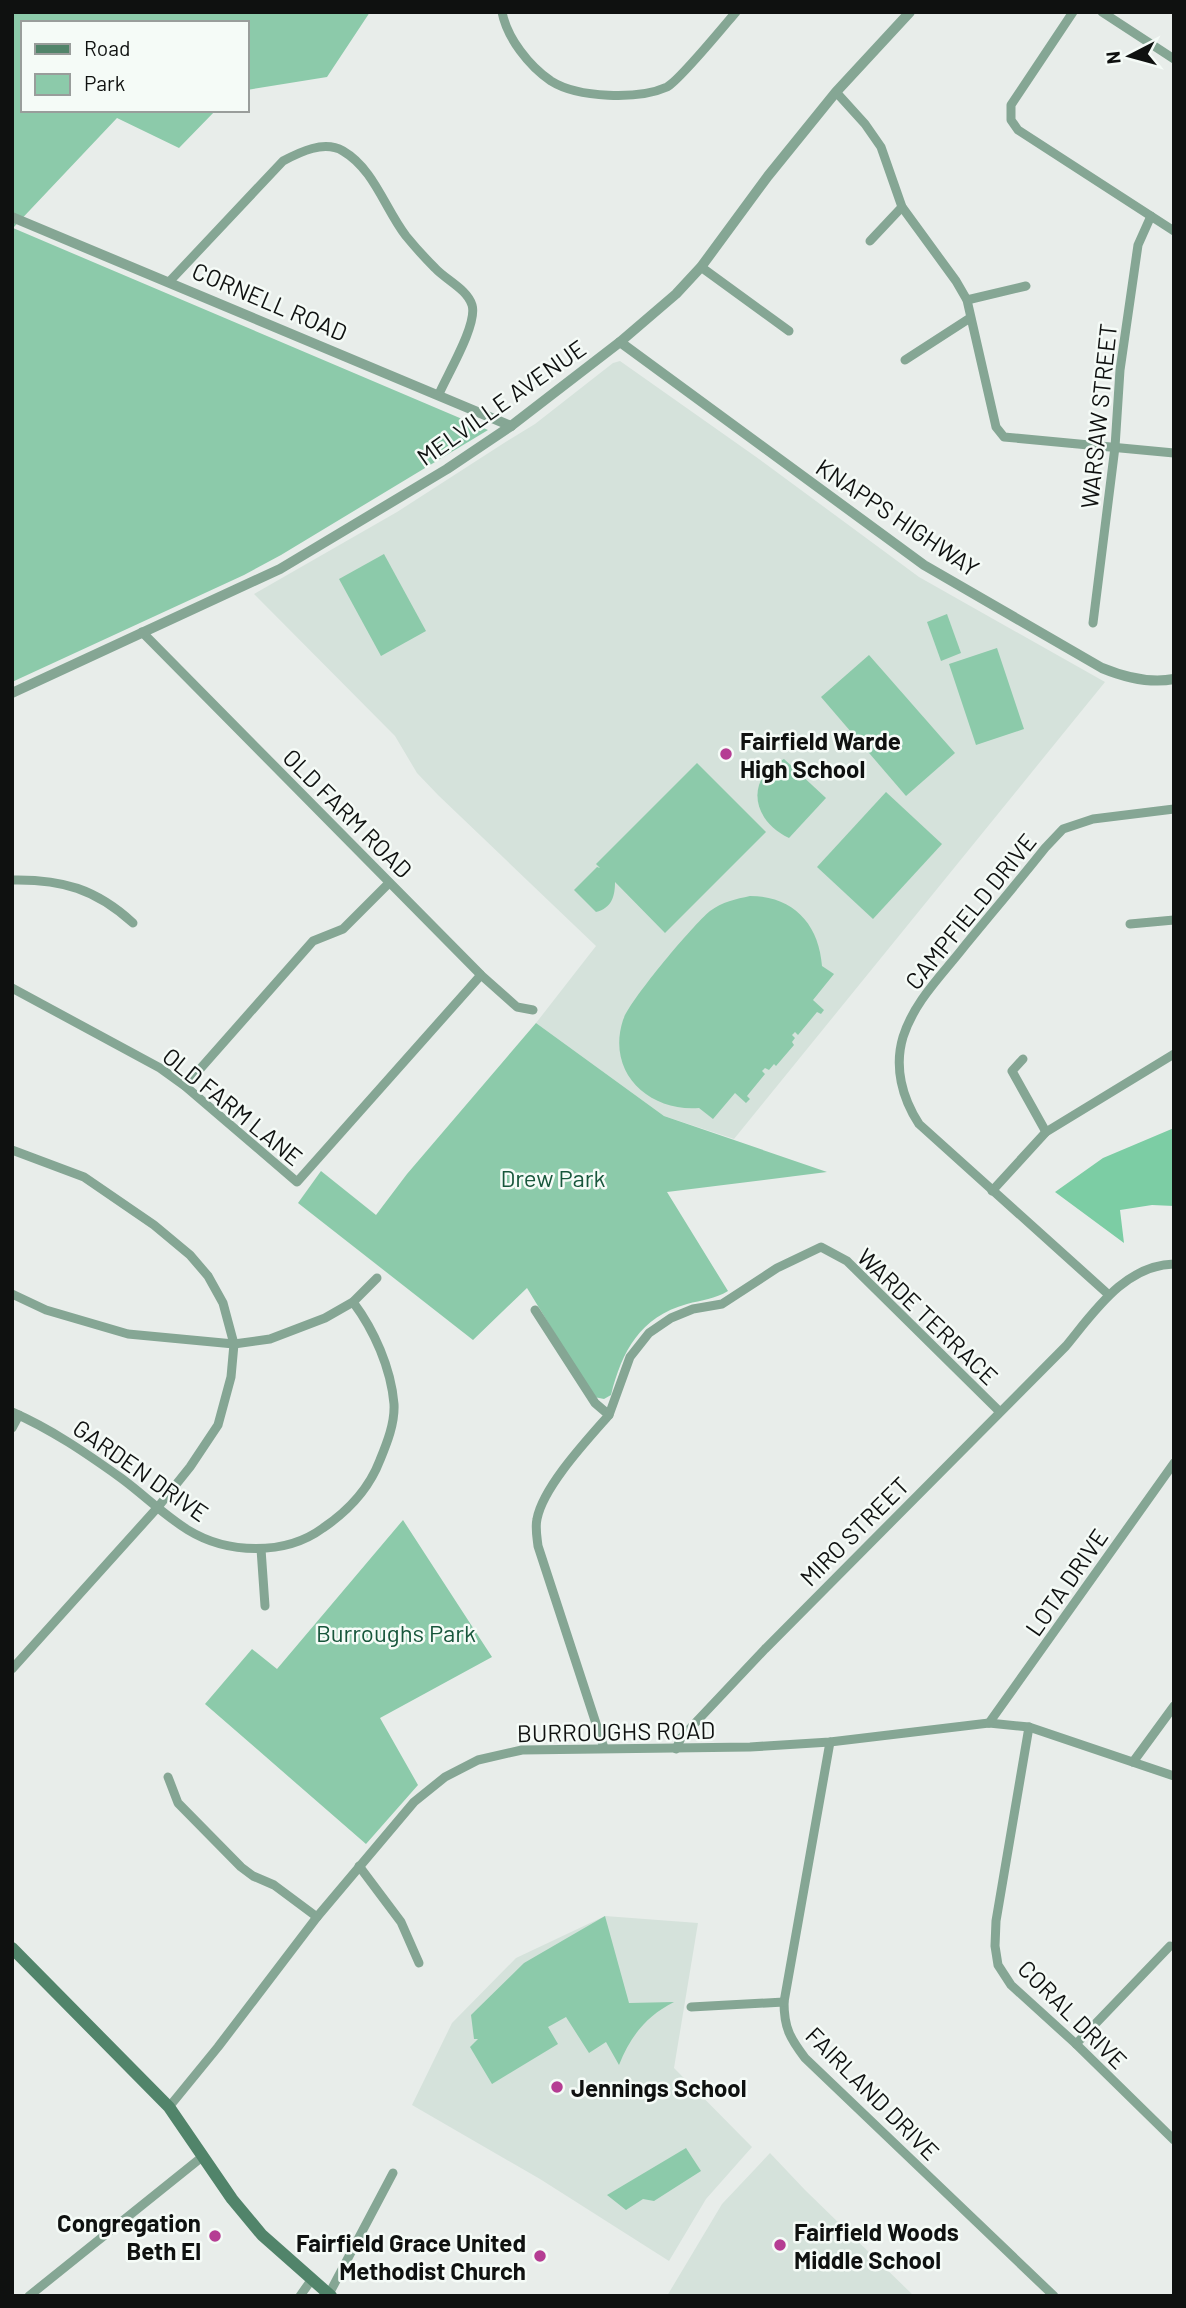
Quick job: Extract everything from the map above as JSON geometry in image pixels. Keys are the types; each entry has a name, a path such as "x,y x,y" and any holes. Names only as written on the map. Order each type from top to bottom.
{"main road":[{"path":"12,1948 169,2107 202,2157 262,2235 330,2295"}],"street":[{"path":"502,12 504,23 527,61 553,82 585,93 618,95 642,93 669,86 736,12"},
{"name":"MELVILLE AVENUE","path":"12,693 281,569 447,469 511,426 621,342 676,294 701,267 768,176 836,92 910,12"},
{"path":"1073,12 1011,104 1011,120 1018,130 1174,230"},
{"path":"1102,12 1174,59"},
{"path":"836,92 865,124 881,147 902,207 967,300 996,427 1004,437 1174,453"},
{"path":"169,282 283,161 301,151 320,147 342,150 363,167 405,235 436,270 463,292 472,305 473,320 439,394"},
{"path":"870,241 902,207"},
{"name":"CORNELL ROAD","path":"12,216 511,426"},
{"name":"WARSAW STREET","path":"1093,623 1115,447 1121,370 1138,246 1151,216"},
{"path":"701,267 789,331"},
{"path":"967,300 1026,286"},
{"path":"905,360 970,318"},
{"name":"KNAPPS HIGHWAY","path":"621,342 927,567 1102,668 1124,677 1145,680 1174,679"},
{"name":"OLD FARM ROAD","path":"142,632 481,975 517,1007 533,1010"},
{"name":"CAMPFIELD DRIVE","path":"1109,1295 919,1124 907,1105 901,1084 900,1059 903,1037 917,1005 1063,829 1093,820 1174,809"},
{"path":"12,880 64,882 114,906 133,923"},
{"path":"185,1086 313,941 343,929 389,883"},
{"path":"1130,924 1174,920"},
{"name":"OLD FARM LANE","path":"12,988 160,1068 185,1086 297,1182 481,975"},
{"path":"992,1191 1046,1132 1174,1054"},
{"path":"1023,1059 1012,1071 1046,1132"},
{"path":"12,1150 84,1177 154,1225 190,1255 208,1276 223,1303 234,1344 231,1377 218,1425 190,1467 158,1507 12,1669"},
{"name":"WARDE TERRACE","path":"604,1748 538,1546 537,1518 545,1498 580,1448 609,1415 630,1357 649,1333 671,1318 693,1309 722,1304 777,1268 821,1247 847,1261 999,1411"},
{"name":"MIRO STREET","path":"676,1749 681,1738 765,1649 1066,1346 1109,1295 1150,1266 1174,1264"},
{"path":"12,1294 46,1310 128,1334 234,1344 270,1339 325,1318 353,1301 377,1278"},
{"name":"GARDEN DRIVE","path":"15,1413 87,1454 190,1531 221,1545 261,1549 286,1546 316,1534 343,1514 373,1474 389,1437 394,1405 384,1359 365,1318 353,1301"},
{"path":"535,1310 595,1403 609,1415"},
{"path":"12,1428 15,1413"},
{"name":"LOTA DRIVE","path":"989,1723 1174,1463"},
{"path":"261,1549 265,1606"},
{"path":"1133,1762 1174,1706"},
{"name":"BURROUGHS ROAD","path":"169,2107 317,1917 414,1802 445,1777 478,1760 522,1750 676,1749 830,1742 989,1723 1029,1727 1174,1776"},
{"name":"CORAL DRIVE","path":"1029,1727 996,1921 995,1946 998,1965 1011,1985 1174,2140"},
{"name":"FAIRLAND DRIVE","path":"830,1742 784,2003 784,2020 790,2038 805,2058 1054,2296"},
{"path":"168,1777 178,1803 241,1867 253,1876 274,1885 317,1917"},
{"path":"359,1866 401,1922 419,1963"},
{"path":"1076,2044 1170,1946"},
{"path":"691,2007 784,2003"},
{"path":"29,2296 202,2157"},
{"path":"330,2295 393,2173"},
{"path":"300,2296 312,2280"}],"shaded area":[{"name":"Fairfield Warde High School","path":"620,361 919,577 1105,682 734,1139 664,1116 536,1023 596,946 438,795 417,773 395,736 254,594 397,512 535,424 613,363"},
{"name":"Jennings School","path":"605,1916 698,1923 674,2068 752,2147 706,2199 669,2261 540,2179 412,2105 452,2023 516,1958"},
{"name":"Fairfield Woods Middle School","path":"770,2153 914,2296 667,2296 722,2204"}],"green space":[{"path":"12,12 370,12 327,77 248,90 248,21 21,21 21,112 214,112 179,148 117,118 13,228 488,430 244,575 12,682"},
{"path":"384,554 426,631 381,656 339,579"},
{"path":"947,614 961,653 941,661 927,622"},
{"path":"997,648 1024,729 976,745 949,664"},
{"path":"869,655 955,753 906,796 821,697"},
{"path":"784,759 826,798 789,838 767,821 758,799 758,788 763,777 771,767"},
{"path":"697,763 766,832 665,933 615,882 612,901 606,908 596,912 574,890 597,867 600,868 596,864"},
{"path":"886,792 942,844 873,919 817,867"},
{"path":"750,896 779,901 801,915 816,937 822,966 834,974 813,1000 824,1010 821,1014 817,1012 798,1035 795,1032 792,1035 795,1038 792,1042 794,1045 776,1066 774,1064 769,1070 765,1068 762,1071 765,1074 747,1096 750,1099 746,1103 735,1093 713,1119 699,1108 681,1108 648,1096 626,1072 619,1039 628,1010 662,964 701,919 729,901"},
{"name":"Drew Park","path":"536,1023 664,1116 827,1172 667,1192 728,1291 671,1310 645,1327 627,1350 611,1395 604,1399 594,1397 591,1393 527,1288 473,1340 298,1203 321,1171 376,1215 407,1174"},
{"path":"1174,1128 1174,1206 1152,1205 1120,1210 1124,1243 1055,1192 1103,1158"},
{"name":"Burroughs Park","path":"403,1520 492,1657 380,1718 418,1785 366,1844 205,1704 252,1649 277,1669"},
{"path":"605,1916 629,2003 674,2002 640,2028 619,2065 606,2042 589,2053 566,2017 548,2027 558,2044 492,2084 470,2047 478,2039 474,2039 471,2015 524,1963"},
{"path":"686,2148 701,2171 654,2201 643,2199 626,2210 607,2195"}],"place":[{"name":"Fairfield Warde High School","path":"726,754"},
{"name":"Jennings School","path":"557,2087"},
{"name":"Congregation Beth El","path":"215,2236"},
{"name":"Fairfield Woods Middle School","path":"780,2245"},
{"name":"Fairfield Grace United Methodist Church","path":"540,2256"}]}
